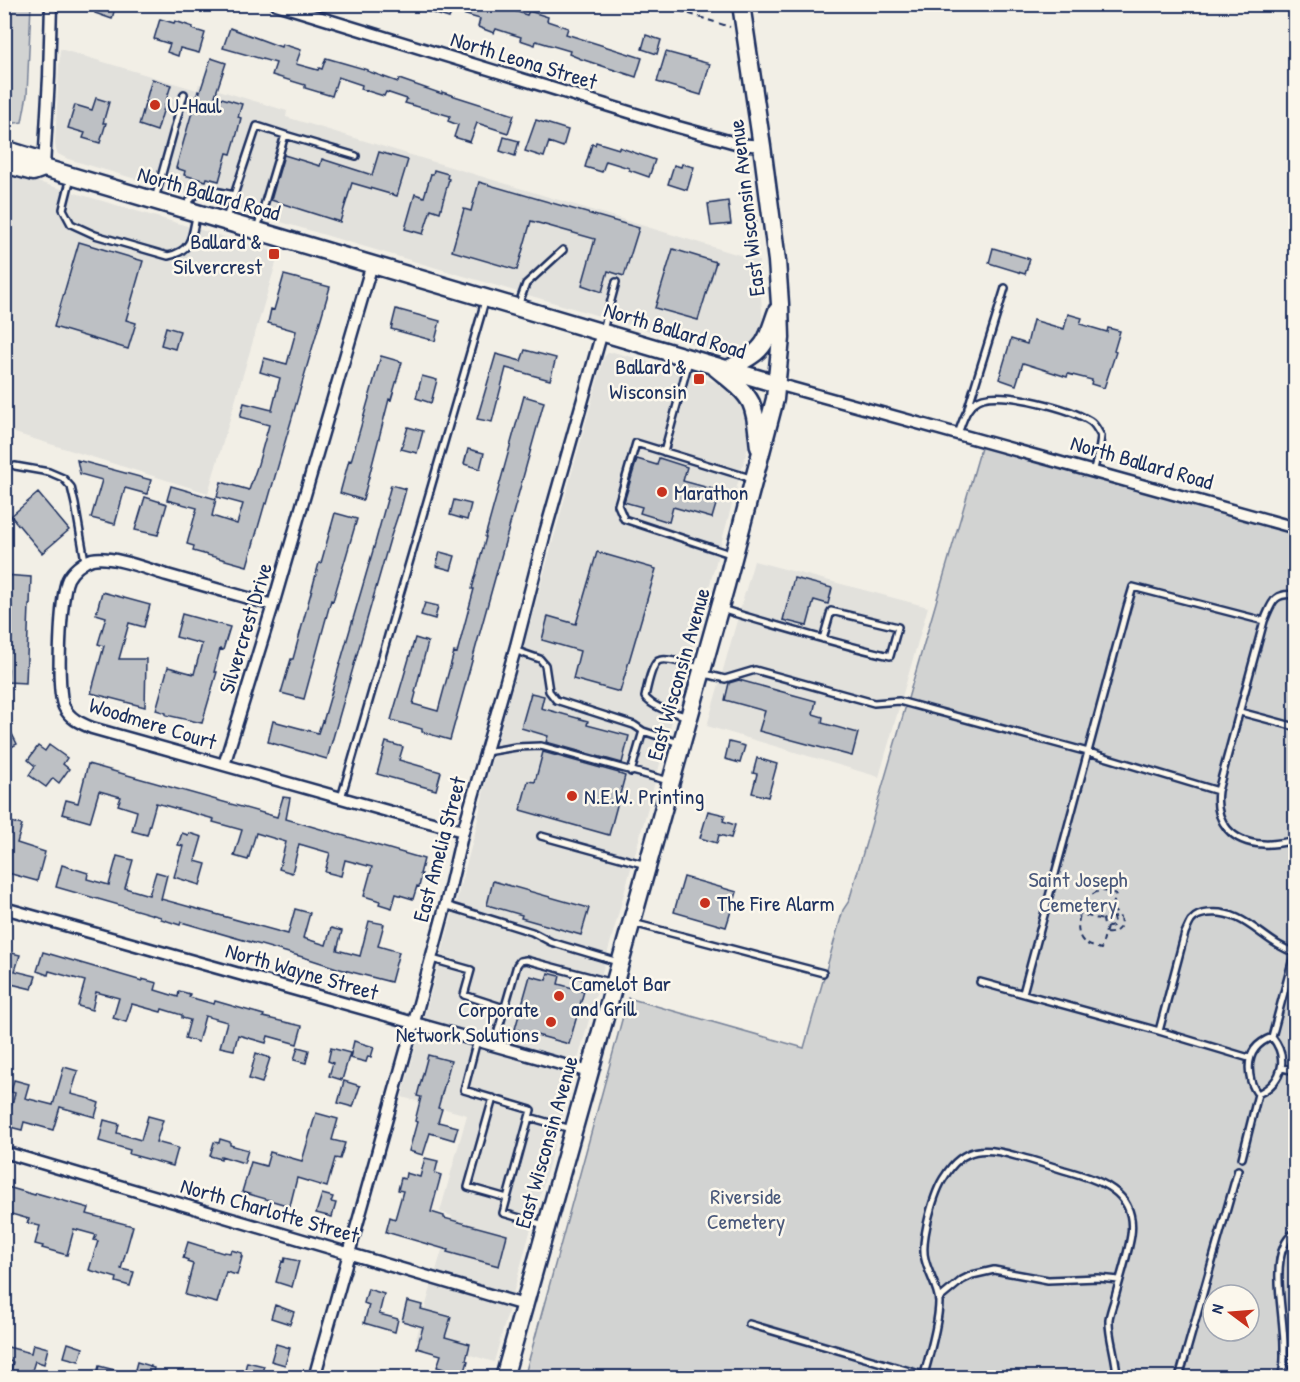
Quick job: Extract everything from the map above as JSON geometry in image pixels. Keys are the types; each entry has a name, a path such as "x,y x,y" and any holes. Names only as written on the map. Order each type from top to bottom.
{"main road":[{"name":"East Wisconsin Avenue","path":"504,1377 720,609 772,414 781,338 777,261 741,4"},
{"name":"North Ballard Road","path":"4,149 37,159 44,168 777,384"},
{"name":"North Ballard Road","path":"4,164 33,172 44,168"},
{"path":"760,459 756,421 750,401 721,367 751,356 764,343 780,304"}],"street":[{"path":"44,168 51,4"},
{"name":"North Leona Street","path":"276,4 688,130 739,144 762,146"},
{"name":"Silvercrest Drive","path":"224,765 372,264"},
{"name":"East Amelia Street","path":"314,1377 414,1022 485,752 602,332"},
{"name":"North Ballard Road","path":"777,384 1296,528"},
{"path":"85,561 94,559 124,562 273,605"},
{"name":"Woodmere Court","path":"85,561 68,579 63,606 60,690 63,704 69,715 78,723 92,728 224,765"},
{"path":"224,765 464,831"},
{"name":"North Wayne Street","path":"4,908 589,1072"},
{"name":"North Charlotte Street","path":"4,1152 524,1305"}],"lane":[{"path":"154,200 184,94"},
{"path":"225,221 257,126 356,156"},
{"path":"257,230 285,135"},
{"path":"71,176 63,209 71,224 95,235 168,256 180,254 190,242 191,198 202,190 234,195"},
{"path":"518,307 526,284 563,250"},
{"path":"602,332 616,282"},
{"path":"958,434 1005,288"},
{"path":"341,798 486,298"},
{"path":"664,452 689,358"},
{"path":"968,408 982,398 1008,397 1040,403 1069,412 1092,423 1101,436 1093,472"},
{"path":"734,555 624,519 618,505 636,443 755,480"},
{"path":"15,466 49,472 63,478 71,487 85,561"},
{"path":"1023,993 1133,587 1264,621"},
{"path":"1296,595 1284,594 1278,597 1264,621 1218,791 1217,809 1220,818 1230,832 1238,838 1265,845 1296,840"},
{"path":"720,609 824,639 891,656 898,627 831,611 824,639"},
{"path":"514,650 540,659 545,665 549,691 556,700 634,725 643,731 682,744"},
{"path":"689,717 652,705 645,697 653,667 658,661 665,659 725,679 755,670 874,703 899,701 1088,752 1218,791"},
{"path":"1240,712 1296,727"},
{"path":"631,772 643,731"},
{"path":"485,752 541,746 671,782"},
{"path":"541,836 647,865"},
{"path":"446,905 532,932 551,942 620,963"},
{"path":"1159,1031 1185,933 1191,921 1198,915 1220,912 1234,916 1278,946 1295,952 1272,1036 1257,1046 1249,1058 1249,1072 1254,1089 1258,1094"},
{"path":"632,922 823,973"},
{"path":"430,958 471,970 464,995 504,1008"},
{"path":"494,1045 520,961 526,960 614,984"},
{"path":"980,982 1249,1058"},
{"path":"1242,1158 1258,1094 1266,1090 1282,1068 1278,1044 1272,1036"},
{"path":"477,1040 464,1090 531,1110 503,1213 546,1225"},
{"path":"1282,1068 1296,1071"},
{"path":"493,1098 468,1187 507,1198"},
{"path":"529,1118 573,1130"},
{"path":"924,1376 938,1315 939,1299 924,1256 924,1236 945,1175 958,1160 972,1152 989,1149 1104,1183 1120,1195 1127,1204 1131,1218 1131,1236 1109,1319 1117,1377"},
{"path":"1179,1377 1238,1170"},
{"path":"1296,1231 1285,1243 1280,1256 1279,1272 1284,1339 1282,1375 1296,1372"},
{"path":"939,1299 962,1280 994,1270 1048,1280 1098,1278 1119,1280"},
{"path":"749,1324 933,1377"}],"path":[{"path":"659,4 744,31"},
{"path":"1102,891 1116,894 1112,910 1114,924 1109,927 1101,949 1083,941 1078,930 1081,914 1086,901 1095,893 1102,891"},
{"path":"1046,905 1103,920"},
{"path":"1106,933 1115,932 1120,927 1118,914 1112,910"},
{"path":"1103,920 1106,916 1112,917 1118,914"},
{"path":"1103,920 1104,926 1115,932"}],"shaded area":[{"path":"60,49 197,90 199,84 287,111 286,117 759,261 763,327 757,340 746,349 735,353 724,353 68,159 58,154 55,143"},
{"path":"4,172 279,253 208,493 5,430"},
{"path":"613,352 727,386 744,402 751,436 494,1362 416,1339 452,1216 440,1212 467,1115 402,1097 475,833 484,789 604,357"},
{"path":"754,561 928,607 879,777 707,726"}],"green space":[{"path":"4,5 31,5 27,95 22,122 8,124 4,121"},
{"path":"983,441 1295,528 1295,1377 524,1378 628,998 804,1048 843,910 849,901"}],"building":[{"path":"98,4 116,4 112,19 95,13"},
{"path":"413,4 492,4 527,15 529,11 548,17 547,21 568,28 566,34 642,58 636,77 581,59 569,54 570,51 536,41 535,45 520,40 521,37 496,29 494,33 478,27 480,19 452,11 449,18 413,7"},
{"path":"160,19 174,23 175,21 205,33 199,53 180,48 178,56 167,52 170,44 154,39"},
{"path":"230,28 281,47 282,44 301,50 296,64 318,70 322,69 326,58 368,70 398,82 399,79 514,115 508,133 477,123 470,142 454,137 458,125 448,121 450,116 405,103 407,99 386,92 384,96 361,89 362,85 338,77 332,96 305,88 305,85 272,75 276,63 223,48"},
{"path":"646,35 661,40 657,54 642,49"},
{"path":"666,52 710,64 701,95 657,82"},
{"path":"211,58 226,63 215,96 242,104 238,117 241,118 237,134 231,154 227,153 219,181 207,178 206,181 184,175 185,171 176,168 198,91 200,92"},
{"name":"U-Haul","path":"152,79 171,85 157,131 139,125"},
{"path":"96,98 109,102 100,143 83,138 85,133 68,128 75,105 92,110"},
{"path":"536,120 568,130 563,147 549,142 544,157 525,151"},
{"path":"504,137 519,141 515,156 500,151"},
{"path":"596,142 619,149 619,147 655,160 649,177 606,161 602,172 585,167 592,144 595,145"},
{"path":"379,152 408,160 397,196 352,183 340,222 271,200 284,155 320,166 322,159 372,175"},
{"path":"682,164 694,167 687,190 668,184 674,165 681,167"},
{"path":"434,170 448,174 449,179 440,212 431,209 423,234 405,229 415,194 424,197"},
{"path":"479,182 639,228 624,276 608,271 602,292 582,285 595,239 531,221 517,270 452,251 464,209 471,211"},
{"path":"728,201 731,224 711,226 708,204"},
{"path":"79,242 143,261 126,320 136,323 128,349 54,327"},
{"path":"993,248 1030,259 1025,274 989,263"},
{"path":"673,249 716,262 698,320 655,308"},
{"path":"284,275 330,287 247,566 193,551 194,546 187,544 197,508 167,500 171,486 216,499 212,516 237,524 243,504 217,497 221,482 249,490 258,464 269,425 240,417 244,403 272,410 280,378 260,372 264,358 287,364 296,331 268,323"},
{"path":"396,309 440,321 435,341 391,329"},
{"path":"1068,314 1082,318 1080,324 1107,332 1108,328 1120,331 1114,351 1116,352 1104,388 1091,384 1092,380 1068,374 1067,377 1023,363 1016,385 999,379 1011,339 1027,344 1033,320 1064,329"},
{"path":"166,327 180,331 175,349 161,345"},
{"path":"525,350 556,358 550,380 506,368 492,422 477,419 496,354 521,361"},
{"path":"381,356 402,362 391,400 389,399 363,500 340,493"},
{"path":"422,376 437,380 431,403 416,398"},
{"path":"524,396 544,402 450,740 391,720 415,638 428,642 413,704 438,711 454,652 457,653 485,537"},
{"path":"408,427 423,431 417,453 401,449"},
{"path":"468,449 484,453 480,469 464,464"},
{"path":"659,458 687,467 683,481 720,491 712,518 673,507 669,522 640,513 642,507 624,502 637,459 657,465"},
{"path":"77,460 151,480 147,494 125,488 115,524 91,518 102,480 80,474"},
{"path":"391,485 406,489 327,759 268,742 273,721 318,733"},
{"path":"38,493 69,530 42,553 11,516"},
{"path":"145,497 167,504 158,535 135,530"},
{"path":"454,500 471,504 467,520 450,515"},
{"path":"335,513 357,519 333,601 331,600 304,699 281,693"},
{"path":"440,552 455,556 451,570 436,566"},
{"path":"597,552 656,569 620,692 573,679 580,651 542,640 548,616 576,624"},
{"path":"4,575 31,577 26,683 7,682 8,669 4,669"},
{"path":"794,578 832,588 828,604 814,600 807,626 783,620"},
{"path":"102,592 150,605 144,627 129,623 119,659 146,659 145,707 91,693 104,646 98,644 106,617 96,614"},
{"path":"425,603 438,606 435,619 421,615"},
{"path":"182,614 230,627 223,650 220,649 214,672 217,672 202,723 166,715 156,710 168,667 194,674 202,644 176,637"},
{"path":"739,680 816,701 813,714 823,717 822,723 858,733 852,756 759,731 765,711 725,700 729,683"},
{"path":"531,693 544,696 541,708 588,721 587,725 629,736 622,763 546,742 548,736 521,728"},
{"path":"4,718 17,744 4,751"},
{"path":"386,742 403,747 399,760 441,772 436,790 377,774"},
{"path":"729,742 745,746 740,763 725,759"},
{"path":"49,745 67,758 63,764 69,769 59,783 53,778 46,787 29,775 35,766 28,760 38,746 45,751"},
{"name":"N.E.W. Printing","path":"543,752 625,776 609,835 520,810 528,781 535,782"},
{"path":"757,758 777,764 768,797 752,793 757,774 753,773"},
{"path":"88,764 277,817 283,797 290,798 286,819 424,859 419,887 417,886 413,899 396,894 392,908 379,904 380,901 364,896 372,867 345,860 341,876 325,872 330,853 299,844 292,873 279,869 286,842 256,833 248,860 234,856 242,830 213,822 214,819 156,803 147,835 132,831 137,811 118,805 121,797 99,791 90,822 62,814 66,800 78,803"},
{"path":"708,811 725,815 723,821 735,825 731,838 719,835 717,843 700,838"},
{"path":"4,820 22,825 17,843 45,852 37,881 4,872"},
{"path":"182,833 202,837 195,861 206,864 200,885 174,877 183,846 178,845"},
{"path":"117,856 133,860 125,888 149,895 156,872 167,875 161,899 288,934 295,909 310,913 303,938 326,945 331,928 342,931 337,950 360,956 369,921 384,924 378,946 399,952 391,982 181,922 180,925 161,919 161,917 56,887 62,865 88,873 87,879 109,885"},
{"name":"The Fire Alarm","path":"684,877 737,892 726,927 674,912"},
{"path":"493,881 589,908 581,935 521,918 522,915 487,905"},
{"path":"4,951 20,955 15,971 36,976 32,989 11,984 8,997 4,996"},
{"path":"43,952 142,981 142,979 157,983 155,990 178,997 179,991 190,994 189,997 214,1004 215,1001 264,1015 263,1017 302,1026 297,1044 268,1036 266,1043 238,1035 234,1050 220,1047 227,1022 205,1016 198,1042 185,1038 190,1020 182,1018 182,1015 132,1004 126,1022 113,1018 119,998 96,992 92,1010 78,1006 85,981 49,971 48,975 37,971"},
{"path":"548,973 560,976 558,984 584,991 569,1044 515,1029 530,976 546,980"},
{"path":"354,1041 374,1047 371,1057 368,1056 366,1062 350,1058"},
{"path":"298,1047 309,1050 306,1063 294,1060"},
{"path":"331,1048 350,1053 342,1080 329,1076 333,1063 328,1061"},
{"path":"256,1053 270,1058 262,1083 249,1079"},
{"path":"428,1055 451,1061 438,1108 442,1109 438,1122 458,1127 454,1140 430,1133 423,1155 409,1151 421,1097 417,1096"},
{"path":"64,1067 78,1071 71,1094 99,1103 95,1117 60,1107 53,1130 24,1122 22,1130 6,1126 15,1093 11,1092 14,1080 29,1084 25,1098 53,1105"},
{"path":"344,1081 360,1086 353,1107 338,1103"},
{"path":"316,1113 338,1119 332,1140 345,1143 340,1159 335,1158 327,1187 297,1178 290,1206 242,1192 251,1162 266,1166 270,1152 302,1161"},
{"path":"148,1116 163,1120 156,1142 178,1148 173,1166 129,1154 130,1150 99,1141 104,1120 119,1124 117,1133 141,1140"},
{"path":"220,1139 230,1142 230,1145 248,1150 244,1163 221,1156 221,1159 210,1156 214,1142 219,1143"},
{"path":"425,1158 438,1161 435,1173 441,1175 431,1212 444,1216 444,1218 507,1235 499,1266 386,1232 390,1217 395,1219 403,1191 398,1190 401,1178 405,1179 406,1173 420,1177"},
{"path":"4,1186 89,1208 87,1214 133,1226 121,1269 134,1272 130,1286 116,1282 117,1278 89,1270 98,1241 94,1240 96,1235 74,1229 67,1255 35,1244 40,1226 27,1223 29,1219 4,1212"},
{"path":"322,1194 333,1197 331,1202 336,1203 332,1217 316,1213"},
{"path":"188,1242 223,1253 230,1253 231,1250 242,1253 237,1275 226,1272 217,1303 185,1295 193,1264 183,1258"},
{"path":"285,1258 299,1261 292,1287 276,1282"},
{"path":"368,1289 384,1294 379,1314 398,1319 395,1332 364,1323 369,1305 364,1303"},
{"path":"407,1301 422,1305 421,1309 451,1317 445,1337 470,1344 464,1375 437,1367 441,1355 417,1348 423,1327 402,1321"},
{"path":"275,1305 294,1312 290,1324 271,1318"},
{"path":"68,1343 83,1348 79,1361 64,1357"},
{"path":"33,1344 48,1348 44,1364 35,1361 30,1377 9,1377 13,1362 4,1360 4,1346 31,1353"},
{"path":"276,1344 290,1348 285,1365 271,1361"},
{"path":"137,1362 154,1368 152,1377 133,1377"},
{"path":"247,1362 264,1366 260,1377 243,1377"},
{"path":"99,1366 130,1374 129,1377 96,1377"}],"place":[{"name":"U-Haul","path":"155,105"},
{"name":"Ballard & Silvercrest","path":"274,254"},
{"name":"Ballard & Wisconsin","path":"699,379"},
{"name":"Marathon","path":"662,492"},
{"name":"N.E.W. Printing","path":"572,796"},
{"name":"The Fire Alarm","path":"705,903"},
{"name":"Camelot Bar and Grill","path":"559,996"},
{"name":"Corporate Network Solutions","path":"551,1022"}],"park label":[{"name":"Saint Joseph Cemetery","path":"1078,892"},
{"name":"Riverside Cemetery","path":"746,1208"}]}
